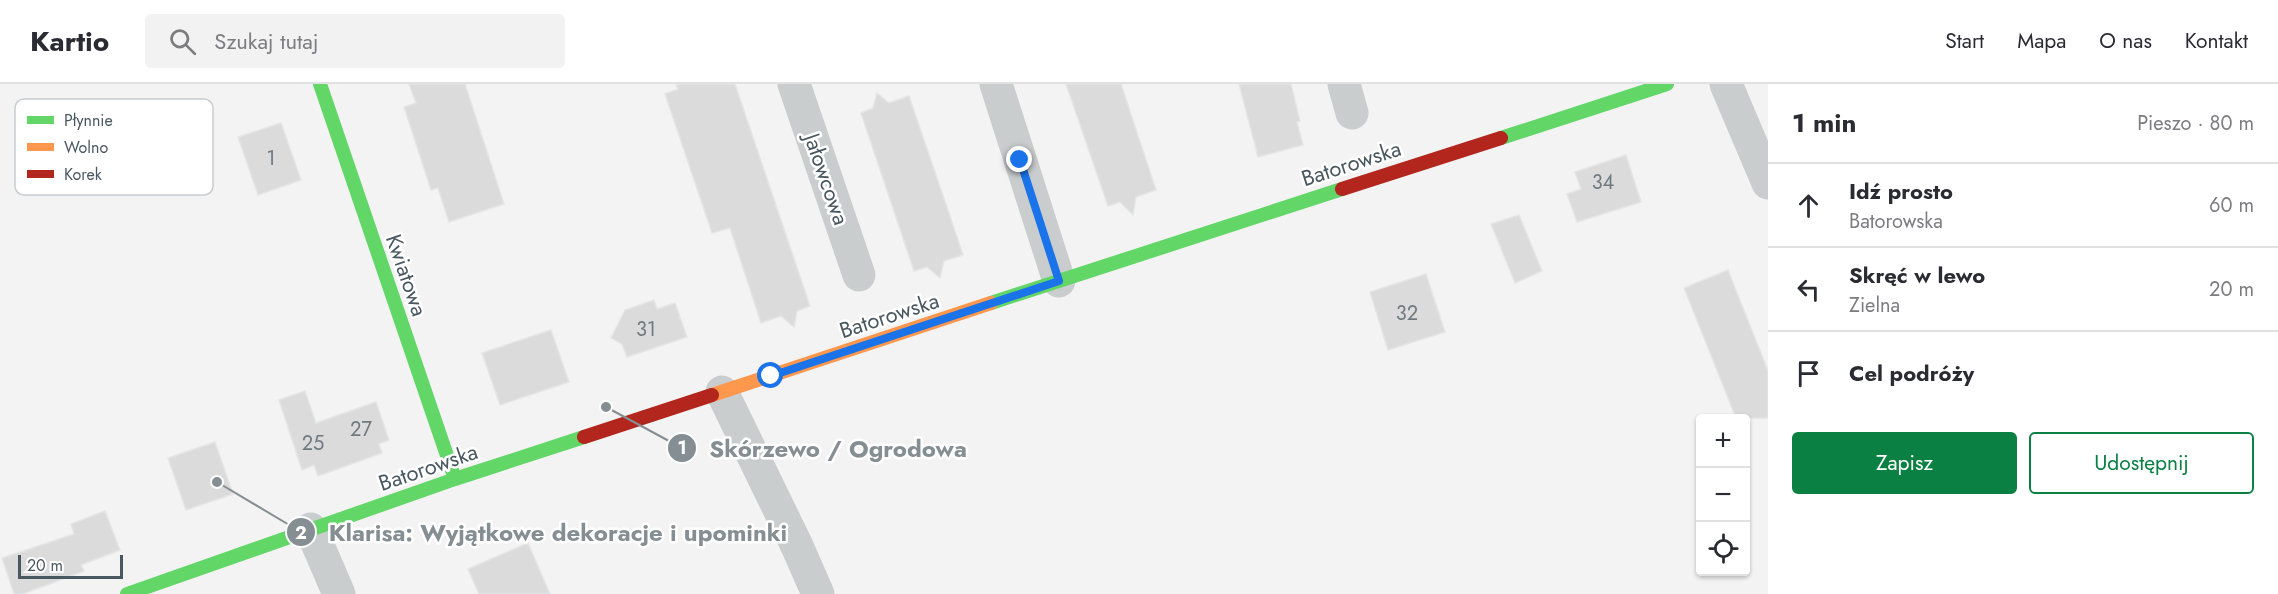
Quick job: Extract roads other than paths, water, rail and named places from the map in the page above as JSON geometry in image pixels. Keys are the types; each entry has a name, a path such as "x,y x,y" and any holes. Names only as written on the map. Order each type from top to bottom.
{"street":[{"name":"Kwiatowa","path":"320,84 455,479"},
{"name":"Jałowcowa","path":"794,84 859,275"},
{"path":"996,84 1059,281"},
{"name":"Batorowska","path":"128,594 455,479 1667,84"},
{"path":"1726,84 1768,183"},
{"path":"722,392 818,594"},
{"path":"311,529 339,594"}],"place":[{"name":"Skórzewo / Ogrodowa","path":"606,407"},
{"name":"Klarisa: Wyjątkowe dekoracje i upominki","path":"217,482"}]}
